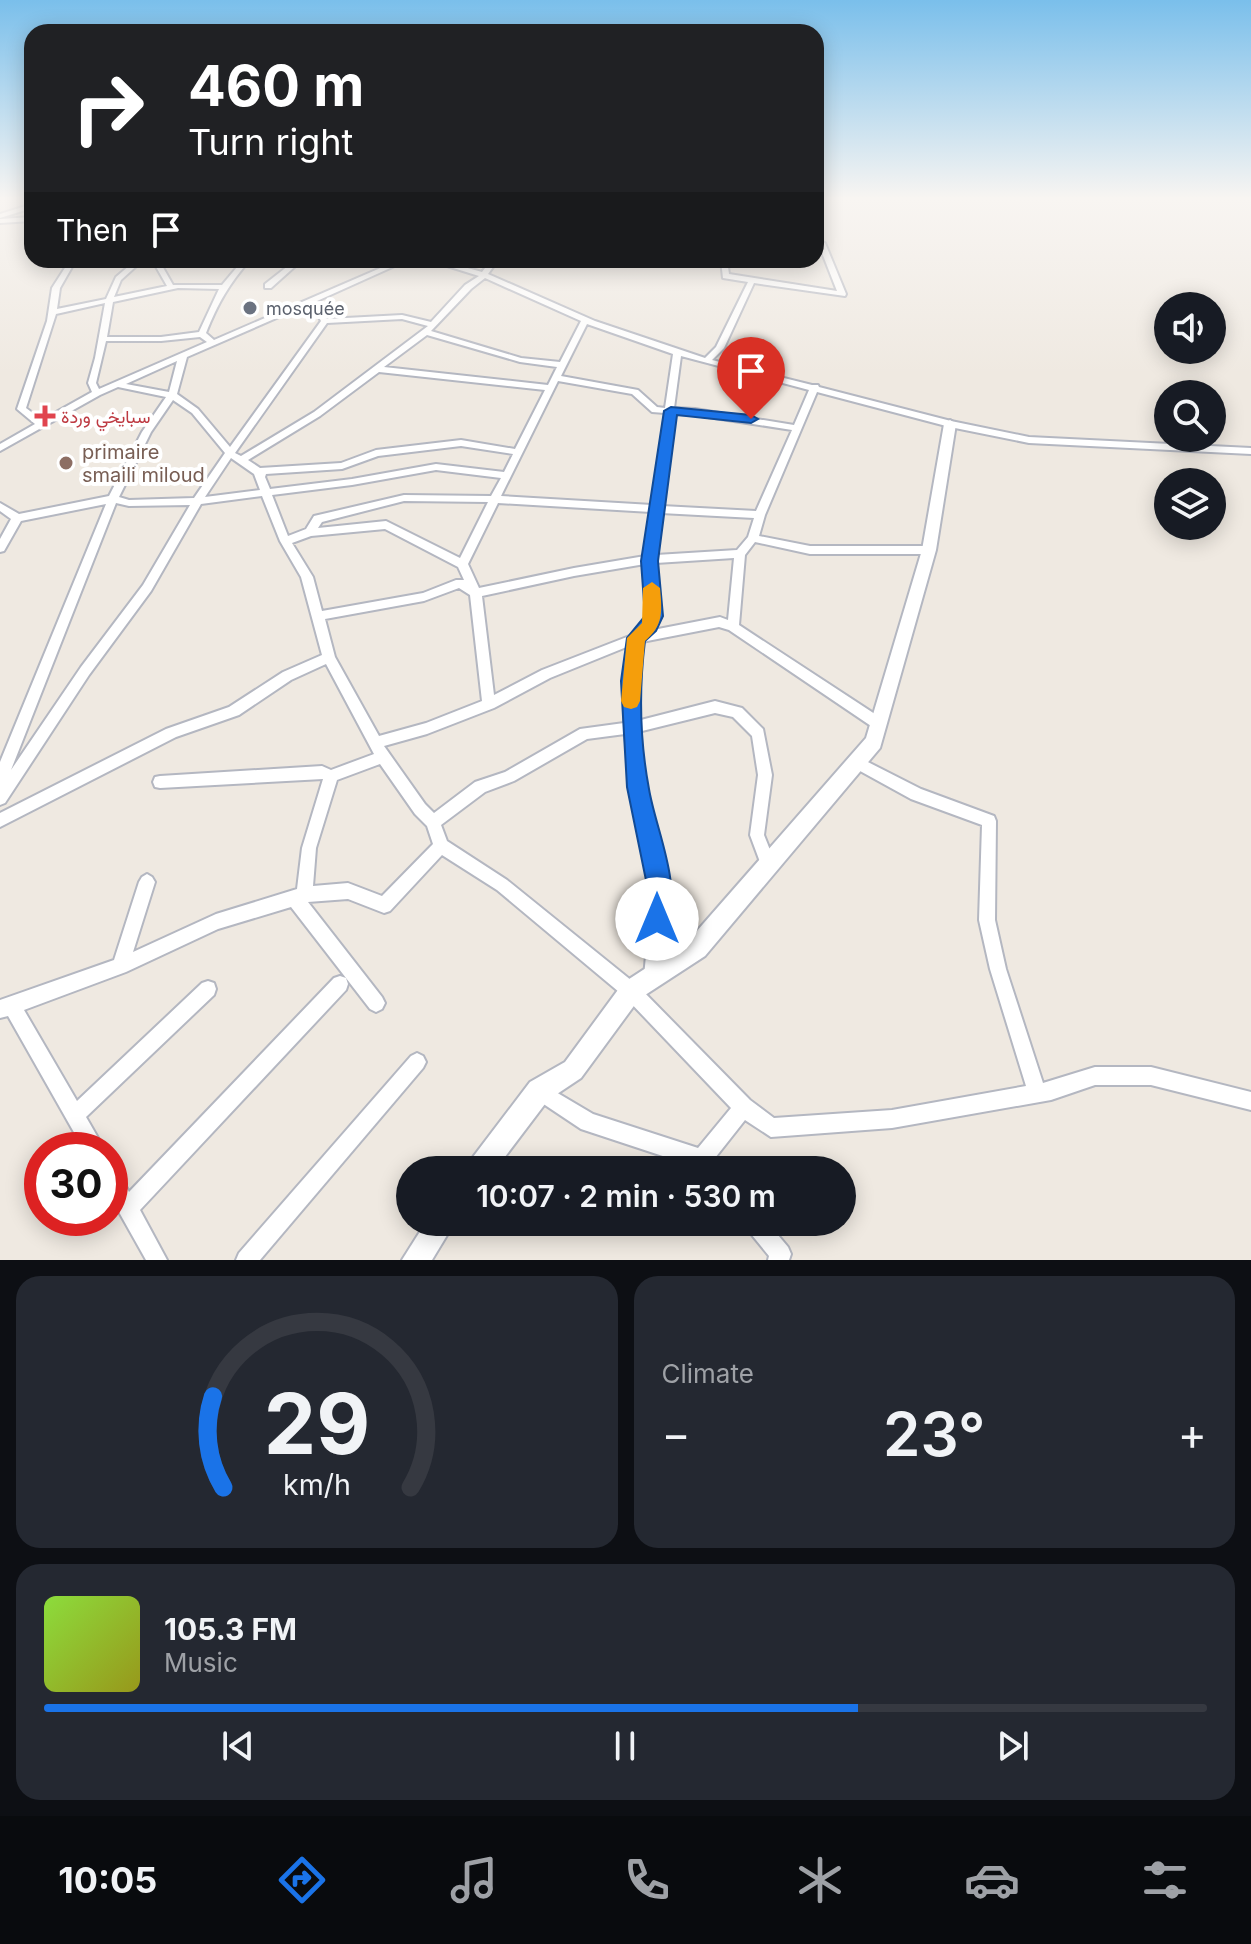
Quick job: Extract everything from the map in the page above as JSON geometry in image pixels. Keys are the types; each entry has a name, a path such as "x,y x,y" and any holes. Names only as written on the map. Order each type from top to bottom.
{"street":[{"path":"725,268 726,276 842,294 827,257"},
{"path":"41,424 21,409 53,312 56,288 68,268"},
{"path":"97,393 92,383 111,300 116,282 131,268"},
{"path":"161,268 171,287"},
{"path":"202,334 221,287 239,268"},
{"path":"268,286 290,268"},
{"path":"0,448 97,393 387,268"},
{"path":"459,268 484,275 585,320 677,352 950,424 1029,440 1251,451"},
{"path":"236,457 317,414 429,328 489,268"},
{"path":"706,361 720,348 752,280"},
{"path":"53,312 171,287 221,287"},
{"path":"313,300 325,321"},
{"path":"325,321 402,317 520,360 562,365"},
{"path":"462,564 585,320"},
{"path":"0,798 85,671 155,577 198,501 236,457 325,321"},
{"path":"104,339 161,339 202,334 212,342"},
{"path":"652,977 660,890 638,787 631,728 630,681 636,638 650,626 654,616 650,561 677,352"},
{"path":"0,780 113,499 160,410 172,395 183,356"},
{"path":"377,369 635,392 655,410 751,419 798,428"},
{"path":"119,385 172,395 195,411 263,484"},
{"path":"733,627 740,554 753,538 815,387"},
{"path":"490,1156 539,1091 573,1070 631,991 697,948 874,742 929,550 950,424"},
{"path":"518,452 461,443 414,446 376,453 342,466 262,471 263,484 285,541 307,577 329,657 379,750 420,809 433,822 441,846 502,885 631,991 743,1107 771,1128 892,1119 1037,1093 1095,1076 1151,1076 1251,1101"},
{"path":"0,506 17,518 113,499 129,503 198,501 263,484 352,482 436,467 506,475"},
{"path":"310,532 318,519 404,498 494,499 760,515"},
{"path":"0,548 17,518"},
{"path":"285,541 310,532 386,525 462,564 476,593 489,704"},
{"path":"753,538 810,550 929,550"},
{"path":"319,616 424,597 460,583 476,593 606,564 695,554 740,554"},
{"path":"376,1003 300,898 309,848 331,776 379,750 489,704 546,674 636,638 696,624 720,622 733,627 879,724"},
{"path":"0,820 171,733 234,711 287,676 329,657"},
{"path":"433,822 480,787 509,777 585,733 631,728 715,707 737,712 758,733 765,775 757,835 768,865"},
{"path":"856,762 916,794 989,821 987,920 998,969 1037,1093"},
{"path":"160,782 322,772 331,776"},
{"path":"85,1132 6,1008 120,966 216,922 300,898 348,891 384,905 441,846"},
{"path":"120,966 147,882"},
{"path":"157,1260 128,1208 340,984"},
{"path":"75,1115 208,989"},
{"path":"246,1260 417,1062"},
{"path":"539,1091 588,1122 684,1156"},
{"path":"712,1156 743,1107"},
{"path":"416,1260 432,1236"},
{"path":"765,1236 782,1258"}],"slow traffic":[{"path":"631,701 630,681 636,638 650,626 654,616 652,588"}],"place":[{"name":"mosquée","path":"250,308"},
{"name":"سبايخي وردة","path":"45,416"},
{"name":"primaire smaili miloud","path":"66,463"}],"route":[{"path":"657,919 660,890 638,787 631,728 630,681 636,638 650,626 654,616 650,561 671,411 751,419"}]}
